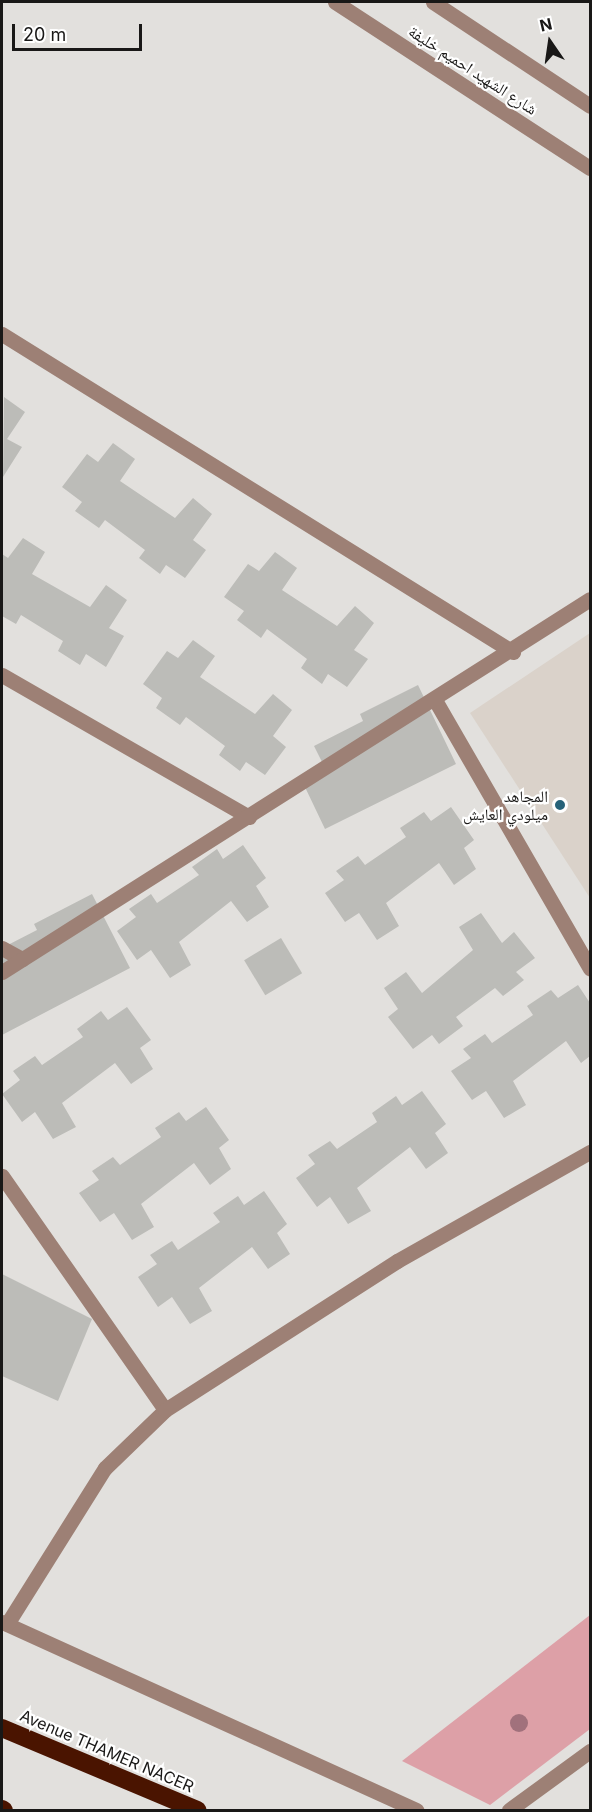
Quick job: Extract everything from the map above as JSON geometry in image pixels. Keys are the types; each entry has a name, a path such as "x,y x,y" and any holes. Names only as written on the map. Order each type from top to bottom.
{"highway":[{"name":"Avenue THAMER NACER","path":"2,1728 197,1810"}],"street":[{"name":"شارع الشهيد احميم خليفة","path":"335,2 591,168"},
{"path":"433,2 591,106"},
{"path":"2,334 513,652"},
{"path":"2,972 513,652 591,599"},
{"path":"2,675 249,817"},
{"path":"435,700 591,968"},
{"path":"2,948 22,959"},
{"path":"416,1810 4,1623 105,1468 165,1410 397,1261 591,1152"},
{"path":"2,1176 165,1410"},
{"path":"509,1810 591,1751"}],"shaded area":[{"name":"المجاهد ميلودي العايش","path":"590,633 590,898 470,713"},
{"path":"590,1615 590,1729 490,1805 402,1761"}],"building":[{"path":"4,397 25,412 7,439 22,447 3,477"},
{"path":"113,443 135,459 120,481 175,518 193,498 212,514 193,540 206,550 185,578 166,565 160,574 139,558 145,550 105,520 99,528 75,511 82,502 62,487 87,454 98,462"},
{"path":"23,538 45,552 32,574 90,607 106,585 127,600 109,628 124,636 106,667 86,654 80,665 58,651 63,641 21,615 16,624 2,616 2,554 8,558"},
{"path":"275,552 297,568 282,590 337,626 355,606 374,623 354,650 368,659 347,687 328,674 322,684 301,668 307,659 267,629 261,638 237,620 244,611 224,597 248,564 259,571"},
{"path":"193,640 215,656 200,677 255,714 273,694 292,710 273,736 286,747 265,775 246,762 240,771 219,755 225,746 186,717 180,725 156,708 162,698 143,684 167,651 178,658"},
{"path":"418,685 456,764 325,829 304,785 328,774 314,746 363,721 360,714"},
{"path":"451,807 474,840 464,848 476,869 454,885 439,863 386,903 399,926 377,940 359,913 345,922 325,893 344,880 336,871 358,856 365,865 406,837 400,828 424,812 431,821"},
{"path":"243,845 266,878 256,886 269,907 247,922 231,901 179,942 191,965 170,978 151,950 137,960 117,931 136,917 129,909 151,894 157,903 199,875 192,867 217,849 223,859"},
{"path":"92,894 130,968 2,1035 2,948 37,930 34,924"},
{"path":"481,913 502,943 514,932 535,958 516,972 524,980 503,996 495,988 456,1017 463,1026 439,1044 432,1035 413,1049 388,1017 398,1009 384,988 406,972 422,993 473,950 459,927"},
{"path":"281,938 302,973 265,995 244,960"},
{"path":"578,985 590,1003 590,1056 581,1063 566,1041 513,1081 526,1105 504,1118 486,1091 472,1100 451,1071 471,1058 463,1049 485,1034 492,1043 533,1015 527,1006 551,990 558,998"},
{"path":"127,1007 151,1040 140,1048 153,1069 131,1084 115,1063 62,1103 76,1127 53,1139 35,1112 22,1122 2,1094 20,1080 13,1071 35,1056 42,1065 83,1037 77,1029 101,1011 108,1020"},
{"path":"422,1091 446,1124 435,1133 448,1153 426,1169 410,1147 357,1188 371,1211 348,1224 330,1197 317,1207 296,1178 315,1164 308,1155 330,1141 337,1149 377,1122 372,1113 396,1096 402,1105"},
{"path":"206,1107 229,1140 219,1148 231,1169 210,1185 194,1163 141,1204 154,1227 132,1240 114,1213 100,1222 79,1193 99,1180 92,1171 113,1157 120,1165 161,1137 155,1128 179,1112 186,1121"},
{"path":"264,1191 287,1224 277,1233 290,1254 268,1269 252,1247 199,1288 212,1311 190,1324 172,1297 158,1307 138,1277 157,1264 150,1255 172,1241 178,1250 220,1222 213,1213 238,1196 244,1205"},
{"path":"2,1274 92,1319 58,1401 2,1376"}],"place":[{"name":"المجاهد ميلودي العايش","path":"560,805"}]}
